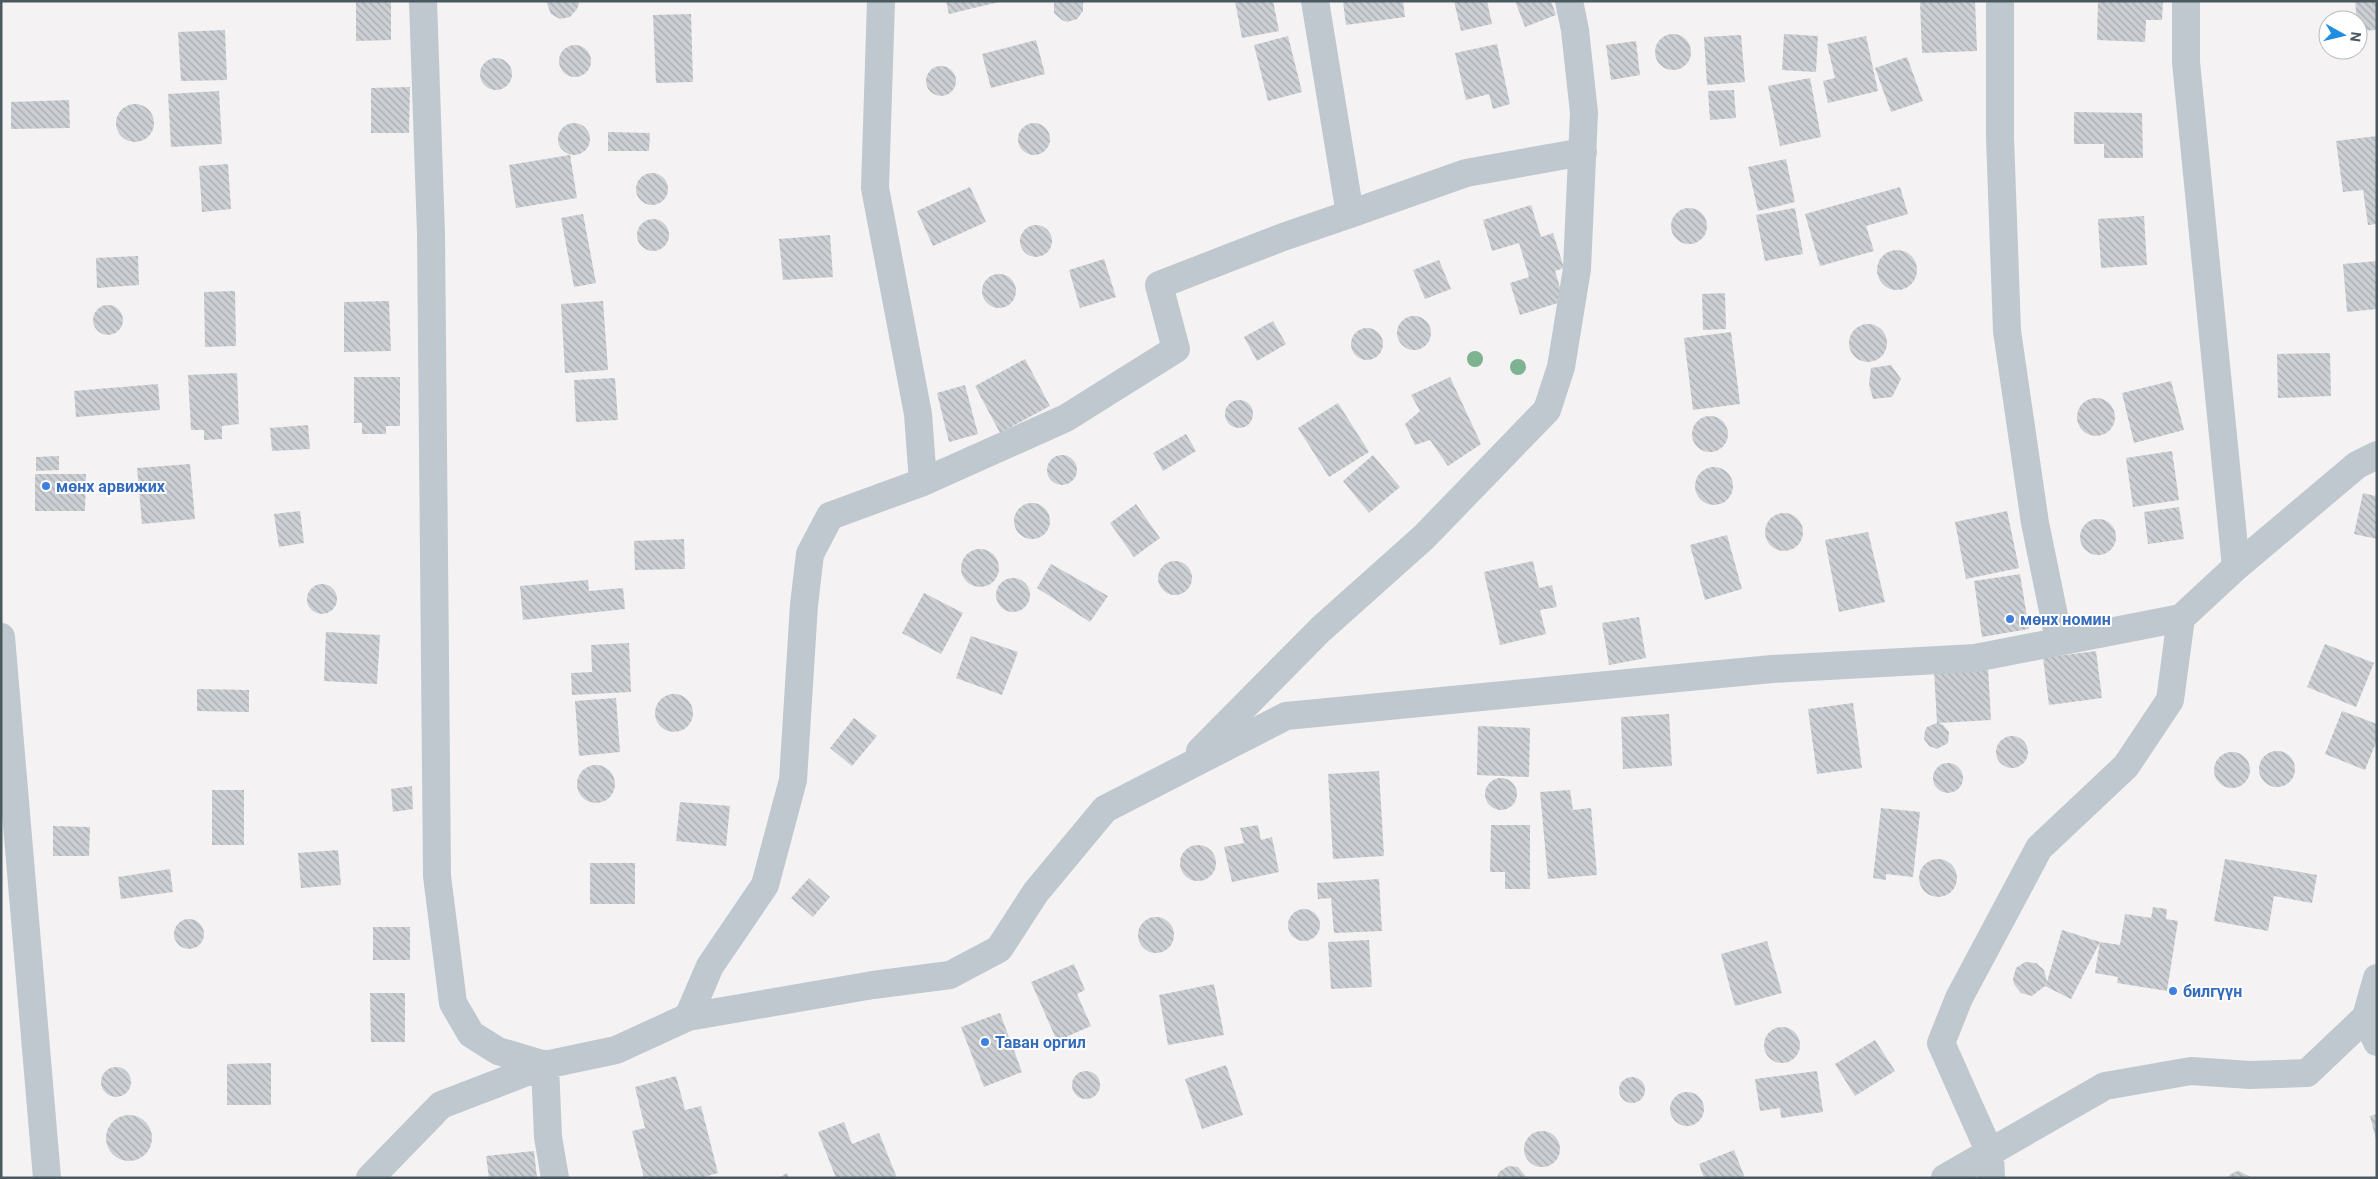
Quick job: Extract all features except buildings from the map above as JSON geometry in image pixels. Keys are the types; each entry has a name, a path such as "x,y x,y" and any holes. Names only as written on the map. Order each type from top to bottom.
{"street":[{"path":"423,1 431,234 437,876 453,1002 471,1034 498,1051 545,1065"},
{"path":"881,1 875,188 918,414 923,482"},
{"path":"1315,1 1350,214"},
{"path":"1182,770 1320,630 1424,537 1547,410 1561,367 1577,270 1584,114 1575,30 1569,1"},
{"path":"2000,1 2000,137 2007,331 2035,523 2059,640"},
{"path":"2186,1 2186,62 2236,567"},
{"path":"688,1017 710,966 765,885 793,780 804,605 810,554 830,516 923,482 1066,418 1176,349 1159,285 1283,237 1466,173 1583,152"},
{"path":"370,1178 440,1105 545,1065 616,1050 688,1017 873,985 950,975 1000,949 1036,892 1106,809 1286,716 1772,669 1975,658 2059,640 2182,618 2236,567 2357,465 2377,456"},
{"path":"1990,1165 1941,1043 1959,998 2039,848 2126,766 2170,700 2182,618"},
{"path":"1,638 47,1178"},
{"path":"1944,1178 1990,1165 2106,1086 2191,1071 2250,1075 2307,1073 2366,1017 2377,978"},
{"path":"2366,1017 2377,1042"},
{"path":"545,1065 548,1137 555,1178"}],"place":[{"name":"мөнх арвижих","path":"46,486"},
{"name":"мөнх номин","path":"2010,619"},
{"name":"билгүүн","path":"2173,991"},
{"name":"Таван оргил","path":"985,1042"}]}
